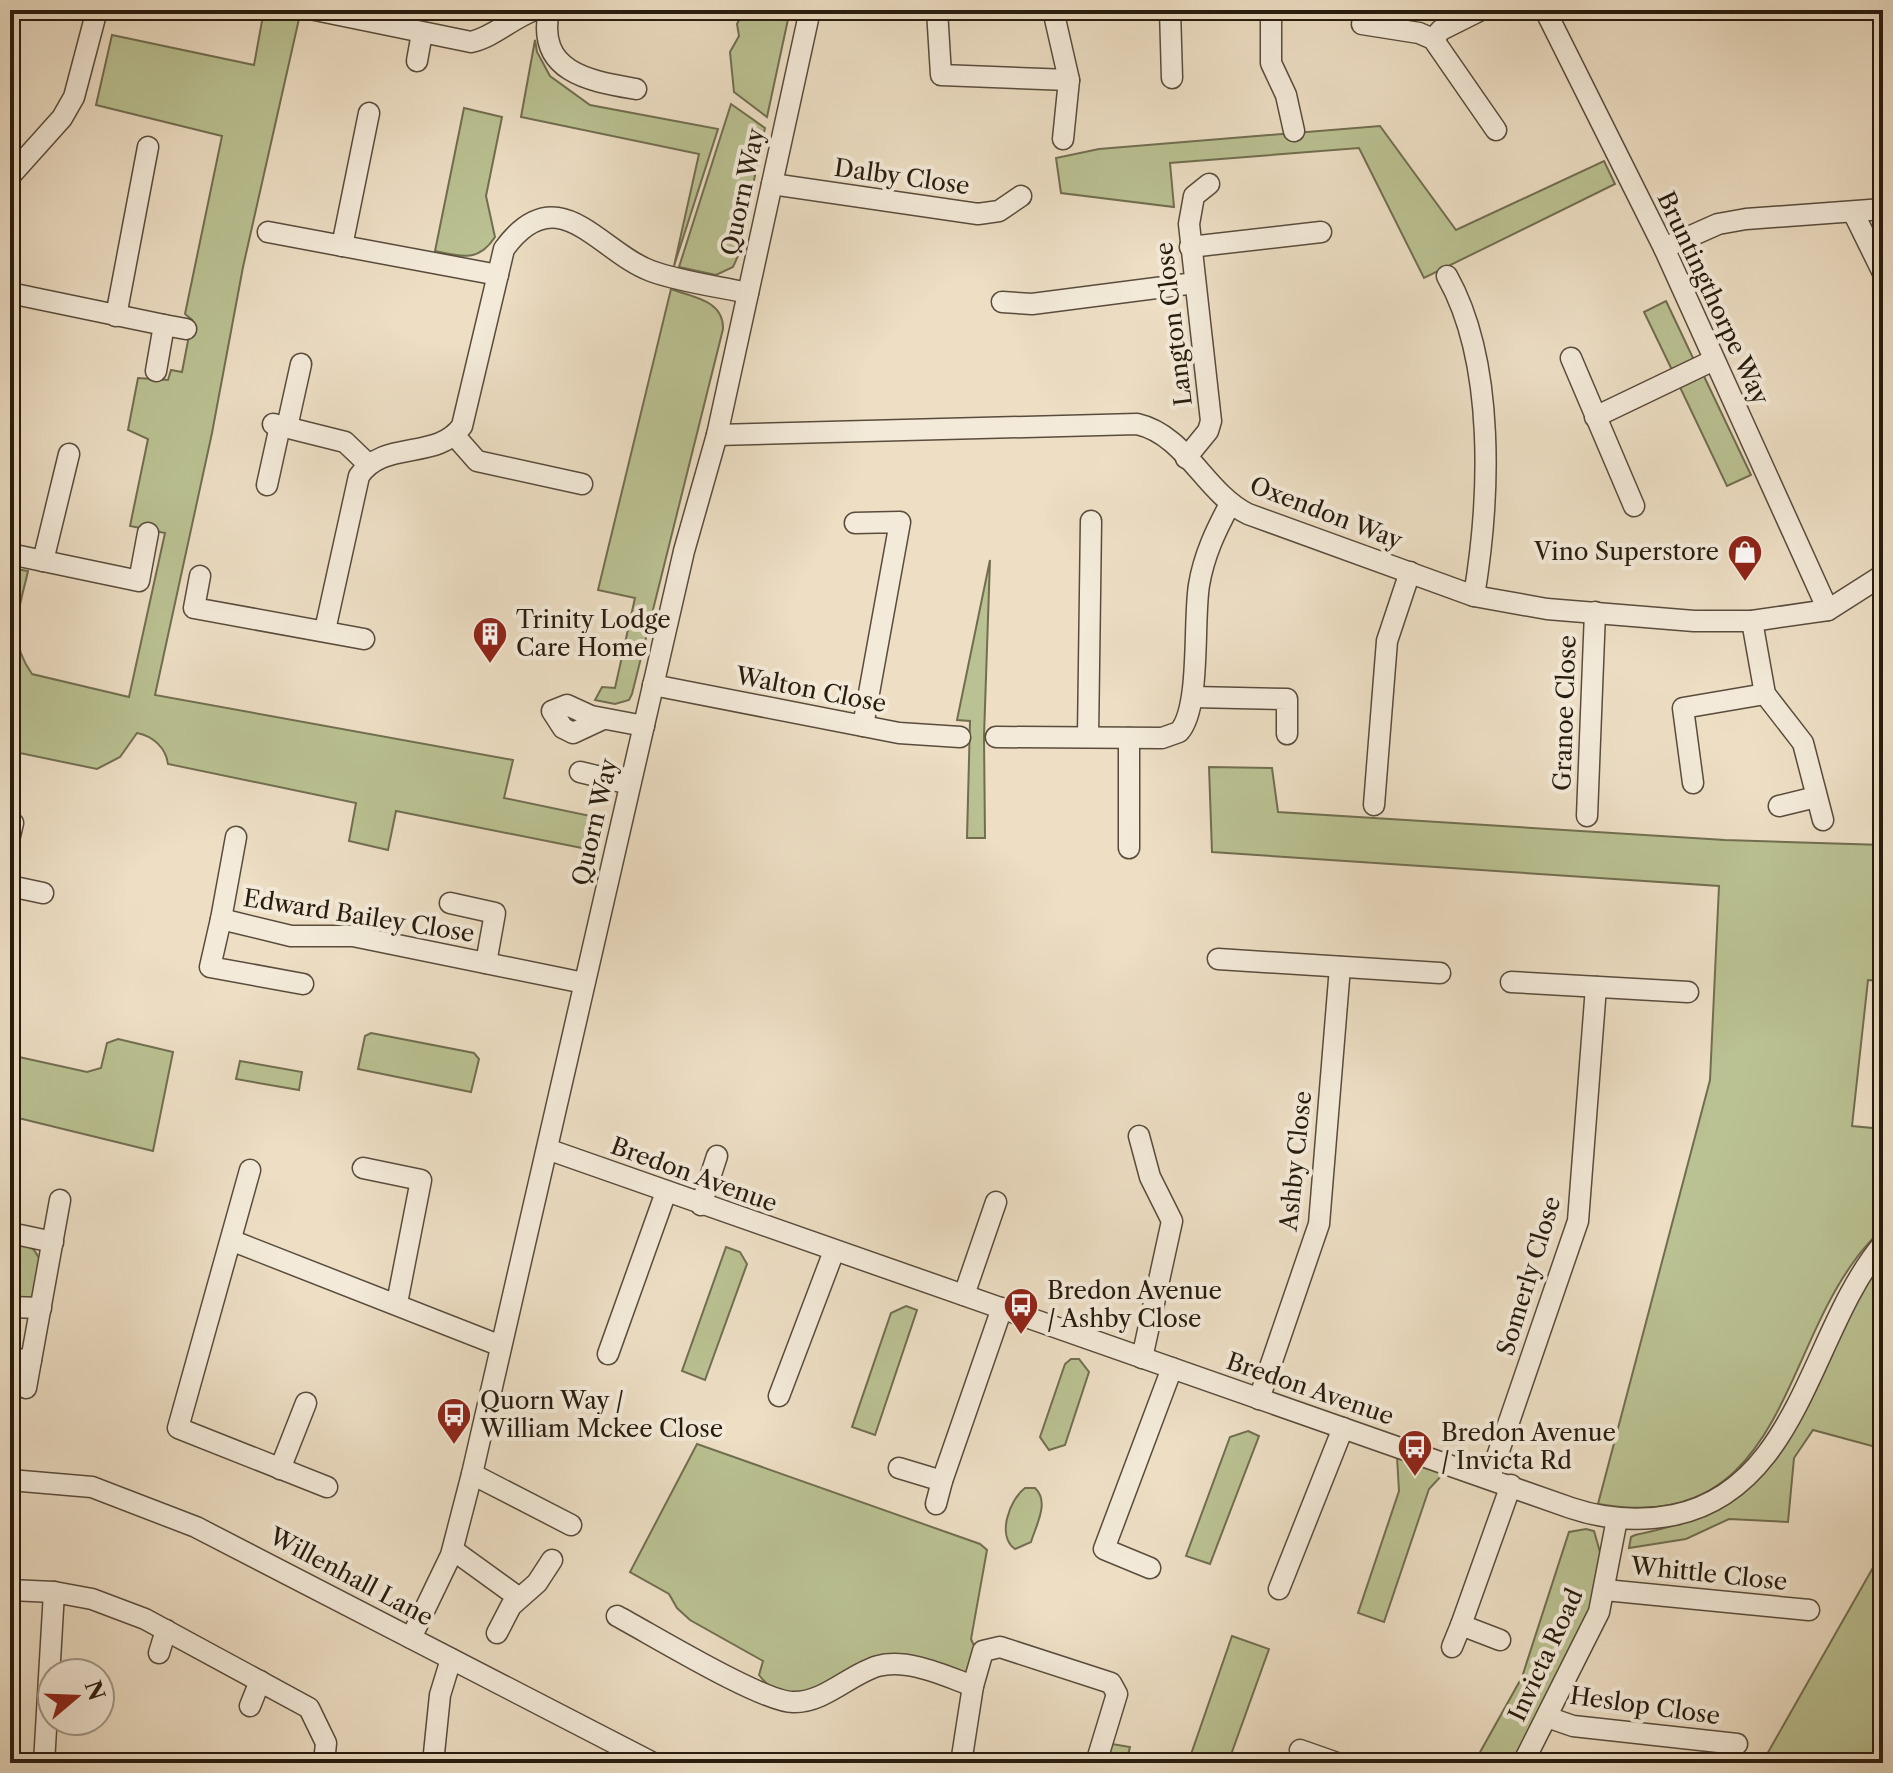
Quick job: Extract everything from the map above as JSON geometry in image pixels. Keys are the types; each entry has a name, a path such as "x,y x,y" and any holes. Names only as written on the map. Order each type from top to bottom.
{"street":[{"path":"10,176 68,108 89,49 97,10"},
{"path":"315,10 471,42 484,40 521,15 535,10"},
{"path":"549,10 547,32 551,46 567,70 580,77 636,89"},
{"name":"Quorn Way","path":"411,1638 453,1550 472,1474 684,551 717,435 810,10"},
{"path":"937,10 941,75 1069,80"},
{"path":"1053,10 1069,80 1063,139"},
{"path":"1170,10 1172,78"},
{"path":"1271,10 1271,63 1286,95 1294,131"},
{"path":"1433,39 1441,30 1481,10"},
{"name":"Bruntingthorpe Way","path":"1545,10 1664,248 1828,610"},
{"path":"1362,24 1419,33 1433,39 1496,130"},
{"path":"417,61 422,33"},
{"path":"342,246 369,113"},
{"path":"116,316 148,147"},
{"name":"Dalby Close","path":"772,184 978,214 999,211 1021,196"},
{"name":"Langton Close","path":"1186,458 1208,431 1211,421 1190,247 1192,201 1198,190 1209,184"},
{"path":"1664,248 1718,224 1746,219 1883,209"},
{"path":"1853,212 1883,273"},
{"path":"325,630 354,490 368,464 392,452 440,444 455,436 470,403 504,249 515,234 527,225 561,219 589,228 631,262 651,271 748,293"},
{"path":"268,232 498,275"},
{"path":"1190,247 1321,232"},
{"path":"1447,276 1470,328 1486,453 1486,519 1474,596"},
{"path":"1002,302 1032,304 1195,283"},
{"path":"10,293 186,329"},
{"path":"156,371 164,325"},
{"path":"1571,358 1634,506"},
{"path":"1595,417 1714,360"},
{"path":"267,485 280,426 301,364"},
{"name":"Oxendon Way","path":"717,435 1125,422 1159,432 1230,504 1265,521 1474,596 1517,605 1707,622 1752,621 1828,610 1883,575"},
{"path":"280,426 345,442 368,464"},
{"path":"455,436 477,461 582,484"},
{"path":"43,561 69,454"},
{"path":"996,737 1162,738 1179,732 1191,715 1199,584 1209,545 1230,504"},
{"path":"1088,737 1091,521"},
{"path":"855,523 900,522 863,726"},
{"path":"10,554 138,585 148,533"},
{"path":"1374,805 1387,641 1410,572"},
{"path":"200,576 194,608 364,639"},
{"name":"Granoe Close","path":"1587,816 1595,612"},
{"path":"1752,621 1765,694 1779,717 1801,738 1823,820"},
{"name":"Walton Close","path":"653,685 912,735 960,737"},
{"path":"1193,697 1288,690 1287,734"},
{"path":"1693,783 1683,708 1765,694"},
{"path":"603,719 644,726"},
{"path":"1129,738 1129,848"},
{"path":"580,772 630,784"},
{"path":"1779,806 1816,797"},
{"name":"Edward Bailey Close","path":"236,837 210,967 303,984"},
{"path":"10,886 43,893"},
{"path":"450,903 495,913 486,963"},
{"name":"Edward Bailey Close","path":"221,919 291,936 353,936 584,983"},
{"path":"1218,959 1440,973"},
{"name":"Ashby Close","path":"1259,1399 1319,1224 1340,967"},
{"path":"1511,982 1688,992"},
{"name":"Somerly Close","path":"1490,1477 1578,1221 1596,987"},
{"path":"1139,1136 1150,1177 1172,1221 1142,1358"},
{"name":"Bredon Avenue","path":"547,1149 1594,1515 1617,1519 1661,1518 1686,1512 1735,1488 1758,1466 1776,1442 1854,1285 1883,1244"},
{"path":"701,1205 717,1156"},
{"path":"363,1168 421,1180 397,1303"},
{"path":"250,1170 233,1241 178,1428 327,1487"},
{"path":"608,1354 666,1192"},
{"path":"26,1388 60,1200"},
{"path":"964,1295 996,1202"},
{"path":"20,1235 53,1242"},
{"path":"233,1241 501,1346"},
{"path":"779,1396 834,1251"},
{"path":"10,1307 41,1308"},
{"path":"936,1504 1002,1308"},
{"path":"10,1359 31,1360"},
{"path":"1150,1568 1104,1549 1172,1368"},
{"path":"280,1469 306,1403"},
{"path":"1279,1589 1343,1428"},
{"path":"899,1468 942,1481"},
{"path":"472,1474 571,1525"},
{"name":"Willenhall Lane","path":"10,1480 92,1487 196,1527 653,1763"},
{"path":"1452,1647 1511,1485"},
{"name":"Invicta Road","path":"1523,1763 1599,1612 1617,1519"},
{"path":"453,1550 518,1597"},
{"path":"497,1633 518,1597 537,1583 552,1560"},
{"path":"10,1590 54,1592 92,1599 145,1619 260,1681 309,1708 326,1743 324,1763"},
{"name":"Whittle Close","path":"1605,1590 1809,1610"},
{"path":"44,1763 54,1592"},
{"path":"617,1616 764,1694 794,1703 818,1696 877,1666 924,1669 973,1686"},
{"path":"1461,1625 1500,1640"},
{"path":"159,1653 166,1630"},
{"path":"961,1763 973,1686 983,1651 1000,1647 1111,1683 1117,1694 1096,1763"},
{"path":"433,1763 440,1695 451,1659"},
{"path":"250,1706 260,1681"},
{"name":"Heslop Close","path":"1547,1717 1573,1726 1737,1744"},
{"path":"1300,1750 1337,1763"}],"green space":[{"path":"264,10 301,10 243,267 212,433 155,695 513,760 504,798 600,818 597,851 396,811 388,850 349,841 356,803 168,764 158,744 137,733 120,757 97,769 10,751 10,568 28,571 18,612 17,636 24,661 32,674 129,697 165,533 130,526 148,439 128,430 138,378 168,380 171,370 182,372 192,320 185,314 222,136 96,105 112,35 254,65"},
{"path":"744,10 790,10 767,117 734,92 730,52 739,36 737,24"},
{"path":"535,40 537,52 550,76 590,105 718,129 674,266 699,154 521,117"},
{"path":"731,104 765,128 738,256 733,267 716,275 679,267"},
{"path":"464,108 502,117 486,196 495,237 483,251 469,256 435,251"},
{"path":"1380,126 1456,230 1604,161 1615,184 1424,278 1359,148 1170,163 1174,207 1061,193 1056,158 1099,149"},
{"path":"671,289 713,306 722,319 723,329 632,694 629,700 615,704 595,700 602,687 615,688 635,598 598,590"},
{"path":"1666,301 1694,360 1672,370 1644,312"},
{"path":"1701,370 1751,475 1727,486 1677,381"},
{"path":"990,560 984,736 985,838 967,838 970,721 957,720"},
{"path":"1209,767 1272,768 1278,812 1725,840 1883,845 1883,981 1868,980 1852,1126 1883,1129 1883,1227 1858,1256 1830,1301 1766,1432 1739,1467 1704,1493 1658,1507 1598,1504 1710,1080 1719,886 1212,852"},
{"path":"371,1033 474,1053 479,1059 471,1092 358,1069 365,1036"},
{"path":"118,1039 173,1052 153,1151 10,1116 10,1055 87,1072 101,1068 107,1043"},
{"path":"240,1061 302,1072 299,1090 236,1079"},
{"path":"20,1242 34,1250 41,1261 32,1298 11,1300"},
{"path":"726,1247 740,1252 747,1264 705,1380 682,1371"},
{"path":"1883,1262 1883,1449 1813,1430 1794,1458 1788,1522 1729,1519 1686,1539 1629,1548 1631,1537 1635,1535 1697,1518 1714,1510 1746,1488 1777,1457 1859,1292"},
{"path":"906,1306 917,1310 875,1435 852,1427 891,1313"},
{"path":"1071,1359 1079,1359 1089,1372 1065,1445 1049,1450 1040,1437 1065,1364"},
{"path":"1248,1431 1259,1436 1210,1564 1186,1556 1230,1437"},
{"path":"697,1444 980,1544 987,1550 971,1639 977,1652 970,1678 923,1662 898,1658 826,1687 789,1693 773,1688 759,1675 763,1661 690,1620 677,1608 669,1594 630,1572"},
{"path":"1397,1457 1444,1473 1429,1489 1384,1622 1358,1613 1399,1491"},
{"path":"1025,1488 1035,1488 1042,1507 1031,1542 1015,1549 1006,1536 1007,1518 1014,1500"},
{"path":"1594,1531 1602,1559 1590,1613 1512,1763 1474,1763 1522,1677 1569,1532"},
{"path":"1883,1550 1883,1763 1762,1763"},
{"path":"1232,1636 1269,1649 1228,1763 1188,1763"},
{"path":"1112,1744 1130,1747 1126,1763 1107,1763"}],"place":[{"name":"Vino Superstore","path":"1745,583"},
{"name":"Trinity Lodge Care Home","path":"490,665"},
{"name":"Bredon Avenue / Ashby Close","path":"1021,1336"},
{"name":"Quorn Way / William Mckee Close","path":"454,1446"},
{"name":"Bredon Avenue / Invicta Rd","path":"1415,1478"}]}
